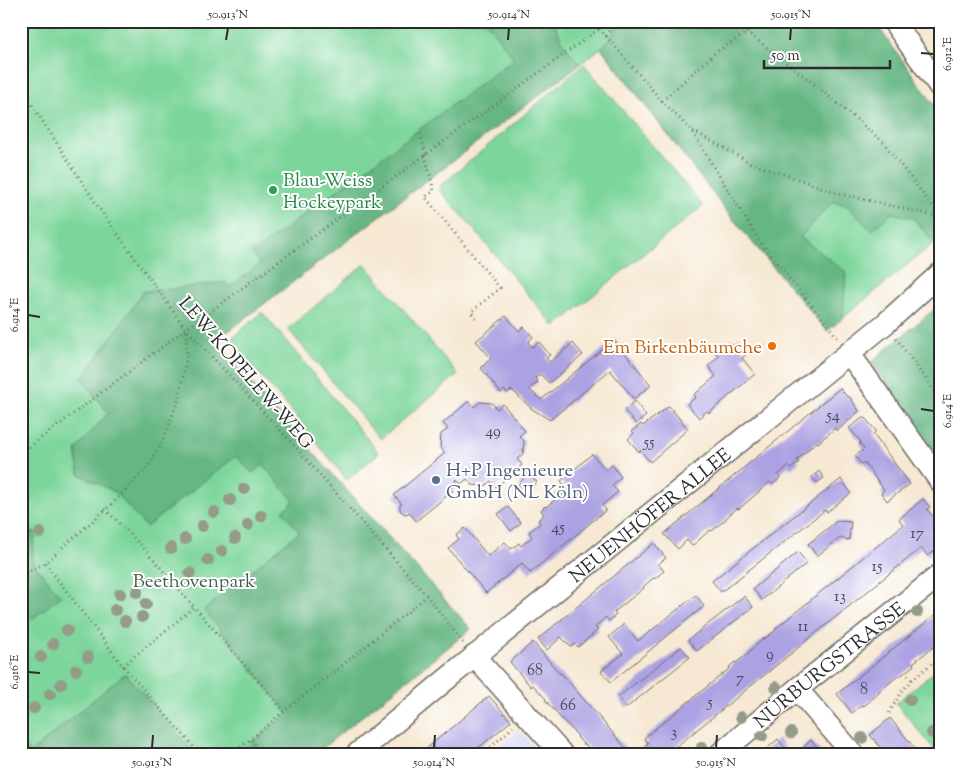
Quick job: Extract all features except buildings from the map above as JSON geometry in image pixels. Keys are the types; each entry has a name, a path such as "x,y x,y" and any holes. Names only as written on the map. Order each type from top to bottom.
{"street":[{"path":"893,21 940,87"},
{"name":"NEUENHÖFER ALLEE","path":"358,754 474,656 850,353 940,274"},
{"path":"850,353 940,481"},
{"name":"NÜRBURGSTRASSE","path":"720,754 797,689 940,575"},
{"path":"474,656 562,754"},
{"path":"797,689 853,754"}],"path":[{"path":"593,21 662,101 692,131 760,241 850,353"},
{"path":"606,36 615,21"},
{"path":"724,21 748,33 814,84 883,142 940,217"},
{"path":"662,101 715,53 766,21"},
{"path":"21,453 186,329 600,29"},
{"name":"LEW-KOPELEW-WEG","path":"21,88 101,211 186,329 281,431 427,596 474,656"},
{"path":"419,129 434,191 425,197 500,288 471,312 477,320"},
{"path":"692,131 751,163 841,194 940,217"},
{"path":"886,323 940,399"},
{"path":"21,575 45,563 122,494 149,466 164,437 178,402 187,355 186,329"},
{"path":"105,509 140,544 284,711"},
{"path":"45,563 123,666 200,754"},
{"path":"233,754 427,596"},
{"path":"123,666 194,607"},
{"path":"889,713 902,691 912,680 940,657"},
{"path":"908,675 912,680"},
{"path":"482,754 516,725"},
{"path":"251,740 262,754"}],"shaded area":[{"path":"519,730 540,754 491,754"}],"green space":[{"name":"Beethovenpark","path":"21,21 874,21 940,113 940,238 827,331 727,212 601,48 214,342 471,629 315,754 21,754"},
{"path":"486,21 553,21 564,45 580,64 214,342 471,629 315,754 239,754 288,713 204,610 299,532 283,511 294,501 263,465 252,473 236,456 146,527 115,492 79,474 76,450 108,413 82,379 144,291 225,282 230,287 260,264 252,253 514,59"},
{"path":"618,21 874,21 940,113 940,238 934,243 913,218 891,213 872,231 846,205 833,202 800,237 846,272 843,318 827,331 727,212 602,48 613,34"},
{"path":"584,64 703,206 555,327 438,188"},
{"path":"365,264 458,374 380,439 288,329"},
{"path":"937,307 940,310 940,400 934,404 940,412 940,460 871,362"},
{"path":"262,312 379,453 347,480 290,409 230,340"},
{"path":"21,525 36,533 33,563 61,596 21,628"},
{"path":"940,667 940,754 938,754 896,703"},
{"path":"126,674 195,754 21,754 21,743 30,753"}],"place":[{"name":"Blau-Weiss Hockeypark","path":"273,190"},
{"name":"Em Birkenbäumche","path":"772,346"},
{"name":"H+P Ingenieure GmbH (NL Köln)","path":"436,480"}]}
